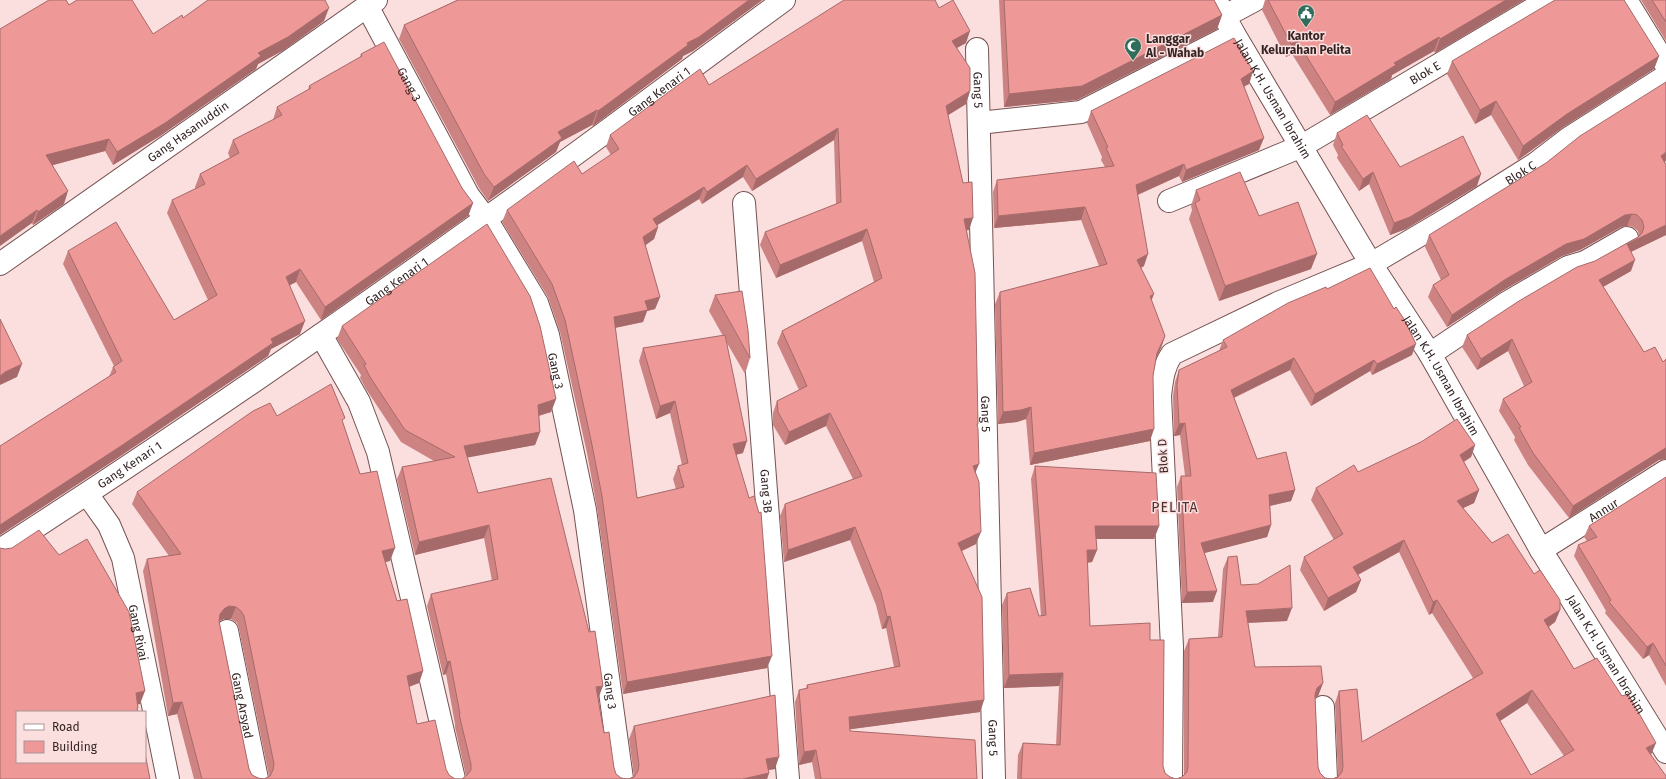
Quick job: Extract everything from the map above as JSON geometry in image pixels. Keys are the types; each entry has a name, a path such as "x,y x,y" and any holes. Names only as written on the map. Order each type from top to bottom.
{"street":[{"name":"Gang Kenari 1","path":"0,550 88,494 321,335 486,219 784,0"},
{"path":"979,123 1081,112 1225,17 1255,0"},
{"name":"Blok E","path":"1168,201 1302,146 1548,0"},
{"path":"1626,0 1666,65"},
{"name":"Gang 3","path":"372,3 468,195 486,219 537,303 548,335 584,510 622,779"},
{"name":"Gang Hasanuddin","path":"0,264 372,3"},
{"name":"Jalan K.H. Usman Ibrahim","path":"1225,17 1371,264 1430,354 1541,550 1666,752"},
{"name":"Gang 5","path":"977,49 994,779"},
{"name":"Blok C","path":"1371,264 1454,215 1535,164 1569,138 1666,76"},
{"name":"Gang 3B","path":"744,203 788,779"},
{"path":"1430,354 1484,317 1568,266 1585,262 1627,238"},
{"name":"Blok D","path":"1171,779 1172,647 1160,396 1162,375 1166,363 1172,354 1278,303 1371,264"},
{"path":"321,335 359,402 378,452 454,779"},
{"name":"Annur","path":"1541,550 1666,471"},
{"name":"Gang Rivai","path":"88,494 109,525 123,558 168,779"},
{"name":"Gang Arsyad","path":"227,632 257,779"},
{"path":"1323,707 1326,779"}],"building":[{"path":"49,0 66,0 69,5 77,0 132,0 153,34 182,15 183,18 208,0 325,0 329,8 288,37 258,53 261,56 165,123 117,152 109,139 46,155 68,191 38,212 37,210 0,236 0,29"},
{"path":"458,0 749,0 699,37 687,43 688,45 598,111 597,110 558,132 562,138 494,187 484,174 404,25"},
{"path":"844,0 935,0 939,8 953,0 970,31 952,41 970,68 970,91 946,106 963,183 972,182 973,218 964,219 975,273 979,464 973,466 979,482 981,532 958,543 982,597 984,700 849,717 850,731 975,740 977,779 821,779 816,750 804,752 799,690 808,688 807,685 900,666 890,616 887,617 881,592 855,527 788,550 785,504 862,476 830,413 789,432 778,412 777,401 807,386 782,331 882,278 867,229 780,265 765,232 841,202 838,128 756,179 747,165 707,192 704,187 653,219 658,227 643,237 660,297 645,301 648,310 614,317 637,498 684,487 678,466 688,463 675,401 660,406 643,348 725,335 747,441 733,444 749,498 754,496 759,513 761,512 772,656 627,682 602,496 565,320 552,284 507,210 574,161 582,174 619,149 610,135 700,69 709,85"},
{"path":"1004,0 1214,0 1222,15 1082,86 1009,94"},
{"path":"1268,0 1506,0 1440,39 1439,37 1394,63 1396,65 1335,102 1297,41 1291,44"},
{"path":"1555,0 1624,0 1659,56 1567,114 1523,146 1496,101 1480,110 1452,61"},
{"path":"1652,0 1666,0 1666,22"},
{"path":"1234,38 1253,71 1241,79 1264,138 1186,170 1184,164 1136,185 1148,254 1137,260 1154,294 1150,296 1165,336 1157,353 1153,376 1154,429 1034,453 1031,407 1003,412 1000,292 1107,264 1085,207 998,216 997,180 1114,166 1106,148 1108,147 1091,111"},
{"path":"384,42 462,188 473,203 325,307 300,269 286,277 305,321 271,339 273,343 121,446 0,525 0,446 116,372 113,367 122,361 68,251 116,222 174,320 217,295 172,200 205,184 200,174 239,153 233,140 282,115 277,107 311,88 309,86 362,56 361,54"},
{"path":"1666,82 1666,152 1661,156 1666,165 1666,225 1627,244 1635,260 1599,280 1644,352 1655,347 1663,362 1666,359 1666,448 1573,506 1533,453 1519,428 1521,427 1503,399 1532,382 1512,339 1481,359 1467,335 1519,301 1577,267 1595,261 1638,237 1642,233 1644,227 1642,220 1637,215 1625,215 1584,239 1566,244 1506,279 1452,315 1433,285 1449,275 1429,235 1546,163 1580,136"},
{"path":"1367,115 1400,167 1463,136 1481,174 1410,217 1394,223 1373,172 1363,179 1341,146 1343,145 1337,133"},
{"path":"1240,172 1259,216 1298,202 1317,254 1225,286 1195,203 1200,200 1196,190"},
{"path":"487,224 530,296 540,326 556,399 538,405 540,432 464,446 478,493 551,478 589,632 595,631 603,686 596,687 604,733 609,732 616,774 621,778 628,779 462,779 471,770 471,764 459,714 450,661 447,662 431,594 498,579 489,525 419,542 402,467 455,457 405,430 370,377 364,365 366,364 342,326"},
{"path":"1370,268 1394,309 1396,307 1404,319 1416,344 1377,364 1374,360 1315,394 1294,358 1231,390 1257,459 1286,452 1295,490 1269,495 1271,525 1201,543 1217,591 1187,592 1181,476 1191,476 1185,423 1179,424 1177,385 1179,370 1227,347 1223,340 1288,303 1326,287 1327,289"},
{"path":"742,291 748,330 750,358 715,295"},
{"path":"0,319 22,364 0,376"},
{"path":"331,384 345,418 342,420 360,474 377,471 395,548 382,551 397,601 407,599 423,671 407,676 417,724 435,720 446,769 449,775 455,779 264,779 202,779 182,702 173,703 147,559 181,554 137,492 253,411 270,403 277,416","holes":["229,606 236,607 244,616 274,764 270,776 264,779 252,775 249,769 219,621 220,614"]},
{"path":"1457,419 1475,445 1460,455 1479,490 1457,501 1492,543 1508,534 1534,574 1540,570 1560,600 1560,610 1544,620 1574,669 1597,658 1622,696 1628,694 1656,743 1646,748 1666,776 1666,779 1332,779 1338,777 1342,772 1343,766 1339,691 1357,689 1362,742 1483,673 1437,600 1433,602 1404,540 1353,567 1361,580 1328,598 1304,557 1343,534 1316,488 1354,465 1358,472 1421,442","holes":["1532,690 1574,750 1531,775 1496,714"]},
{"path":"1035,466 1156,473 1159,526 1095,526 1097,550 1087,550 1090,626 1150,623 1150,640 1164,640 1163,766 1165,773 1176,779 1021,779 1023,743 1060,745 1063,673 1009,675 1007,593 1030,588 1039,616 1046,615"},
{"path":"1666,477 1666,666 1653,643 1647,647 1609,602 1611,600 1578,545 1597,537 1589,526"},
{"path":"39,530 59,555 87,539 129,612 145,691 136,693 138,711 16,711 16,763 146,763 146,758 150,779 0,779 0,548 12,548"},
{"path":"1237,556 1241,585 1258,584 1290,565 1292,608 1246,611 1255,667 1321,666 1323,683 1317,688 1315,695 1318,767 1320,773 1325,778 1332,779 1176,779 1182,777 1187,772 1188,766 1189,639 1222,637 1228,557"},
{"path":"775,695 779,757 766,759 769,773 743,779 628,779 634,777 638,771 639,765 634,726"}],"place":[{"name":"Kantor Kelurahan Pelita","path":"1306,28"},
{"name":"Langgar Al - Wahab","path":"1133,61"}],"district":[{"name":"PELITA","path":"1175,507"}]}
